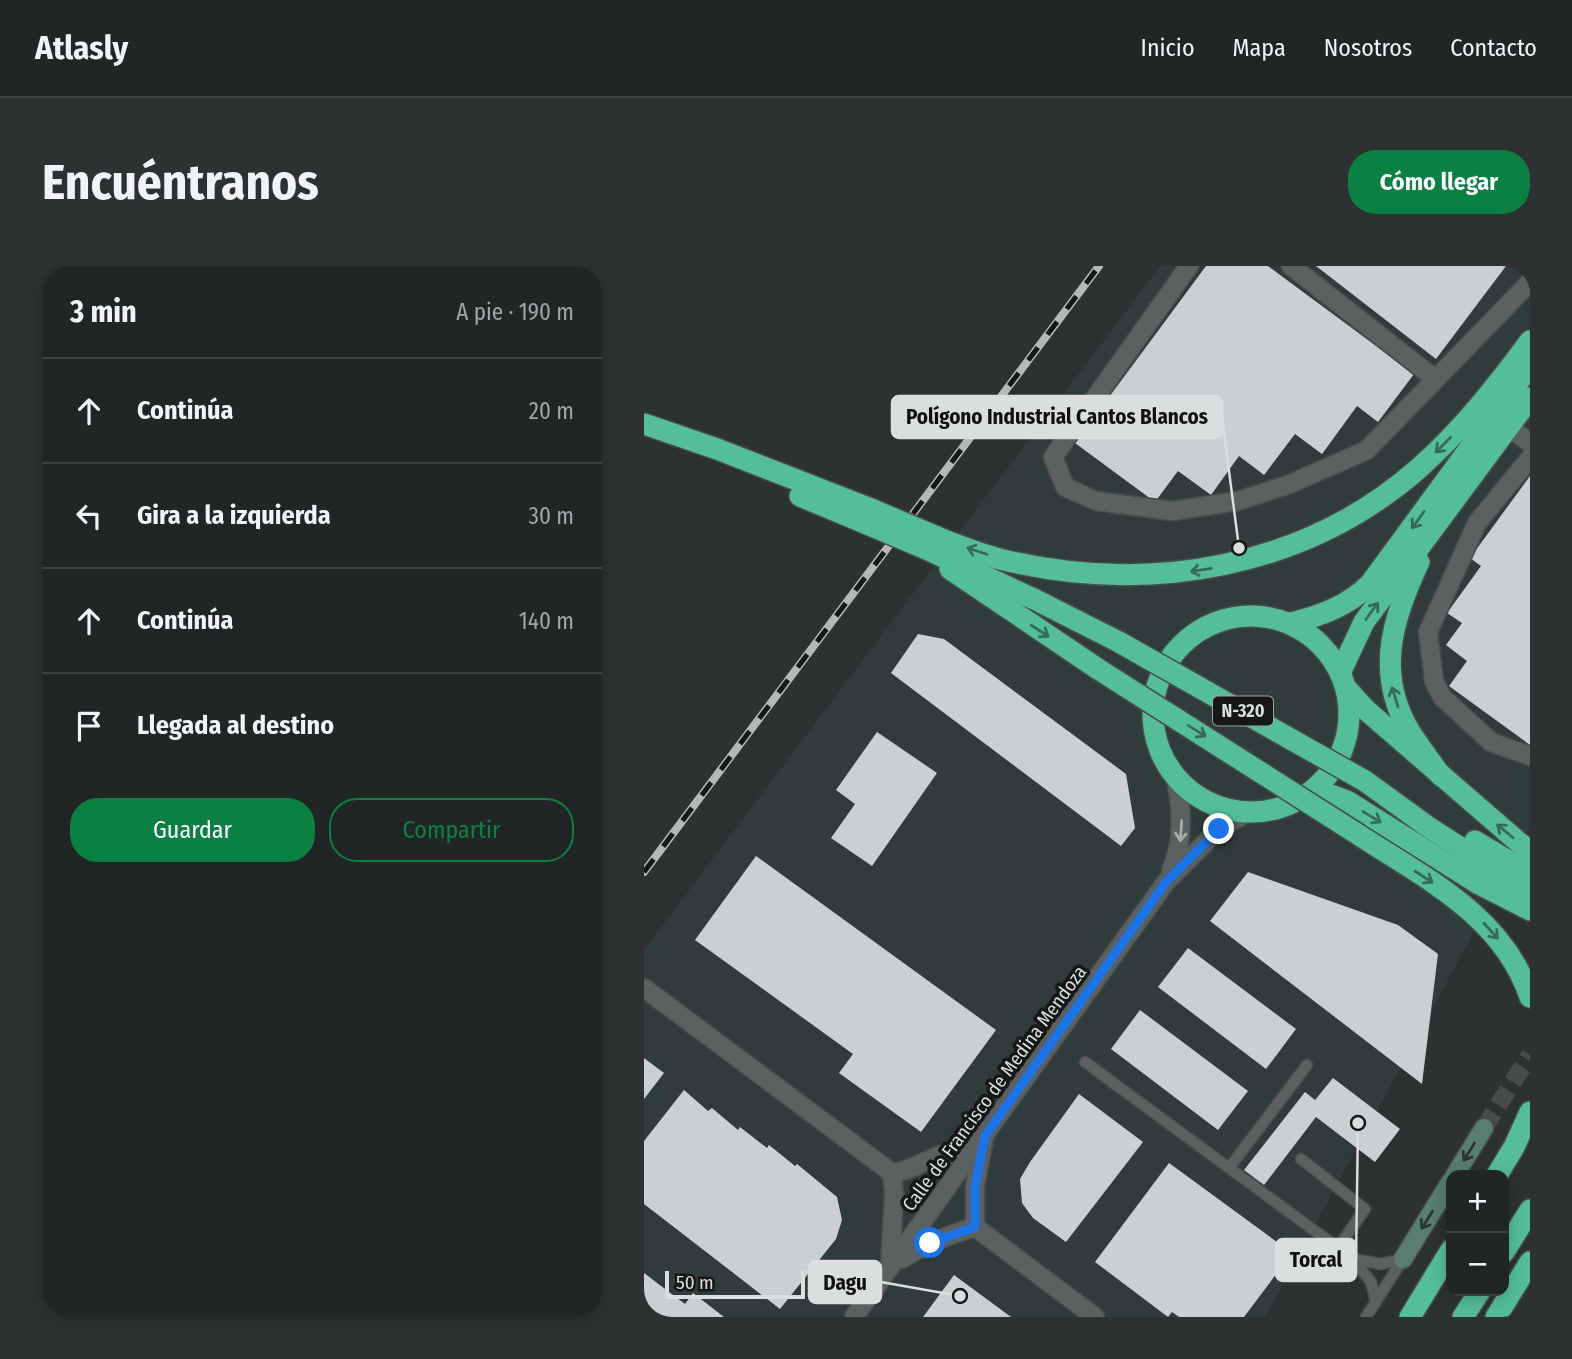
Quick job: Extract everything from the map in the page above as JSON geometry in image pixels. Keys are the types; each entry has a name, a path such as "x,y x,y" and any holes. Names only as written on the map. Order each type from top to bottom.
{"highway":[{"name":"N-320","path":"931,543 1005,561 1101,575 1186,572 1233,564 1292,546 1370,506 1417,470 1489,395 1530,341"},
{"path":"1291,624 1333,610 1360,594 1370,584 1530,366"},
{"name":"N-320","path":"1441,776 1366,710 1344,680 1328,652 1311,635 1291,624 1262,616 1233,617 1205,627 1181,644 1164,668 1154,695 1153,725 1161,753 1176,778 1196,796 1220,808 1246,813 1290,805 1310,794 1329,775 1343,751 1350,724 1344,680 1364,622 1530,398"},
{"name":"N-320","path":"644,424 729,453 931,543 1119,642 1365,781 1418,808 1520,870"},
{"name":"N-320","path":"644,438 805,498 865,515"},
{"name":"N-320","path":"1437,526 1401,605 1391,643 1389,664 1392,686 1410,731 1441,776 1520,870 1530,893"},
{"path":"931,543 959,577 1448,893 1475,914 1511,955 1524,978 1530,997"},
{"path":"1310,794 1331,795 1520,870 1530,910"},
{"path":"1500,1170 1530,1111"},
{"path":"1509,1244 1530,1210"},
{"path":"1410,1317 1446,1258"},
{"path":"1496,1317 1530,1262"},
{"path":"1463,1317 1477,1296"}],"street":[{"path":"1189,266 1053,457 1065,487 1096,501 1172,511 1238,501 1290,484 1367,450 1530,282"},
{"path":"1291,266 1434,378"},
{"path":"1509,427 1530,443"},
{"path":"1530,458 1477,523 1428,632 1434,681 1442,697 1491,742 1530,756"},
{"name":"Calle de Francisco de Medina Mendoza","path":"1166,882 1178,854 1182,830 1176,778"},
{"name":"Calle de Francisco de Medina Mendoza","path":"854,1317 1166,882 1219,829 1246,813"},
{"path":"644,988 892,1173 906,1171 985,1136"},
{"path":"1458,1170 1484,1128"},
{"path":"975,1227 975,1186 985,1136"},
{"path":"890,1267 894,1195 892,1173"},
{"path":"1403,1259 1446,1189"},
{"path":"890,1267 922,1246 975,1227"},
{"path":"975,1227 1095,1317"}],"lane":[{"path":"1085,1062 1353,1259 1370,1282 1376,1302"},
{"path":"1229,1168 1307,1065"},
{"path":"1301,1159 1365,1209 1338,1248"},
{"path":"1353,1259 1381,1264 1403,1259"},
{"path":"1366,1317 1403,1259"}],"shaded area":[{"path":"1160,266 1530,266 1530,829 1265,1317 644,1317 644,950"}],"building":[{"path":"1206,266 1268,266 1414,374 1378,422 1357,406 1322,454 1295,434 1264,475 1239,456 1211,495 1178,471 1155,502 1075,443"},
{"path":"1316,266 1506,266 1436,359"},
{"path":"1530,476 1530,745 1449,686 1467,661 1446,645 1462,623 1447,613 1481,566 1470,558"},
{"path":"918,634 944,639 1126,774 1135,828 1121,846 891,673"},
{"path":"877,732 937,773 872,866 831,838 855,804 836,790"},
{"path":"756,856 996,1030 921,1132 839,1073 853,1054 695,940"},
{"path":"1248,872 1398,925 1438,954 1422,1084 1210,921"},
{"path":"1188,948 1296,1029 1266,1069 1158,987"},
{"path":"1140,1010 1248,1091 1218,1130 1111,1049"},
{"path":"644,1058 664,1073 644,1099"},
{"path":"1333,1078 1400,1129 1375,1162 1316,1117 1264,1185 1244,1170 1305,1092 1315,1100"},
{"path":"684,1090 708,1111 712,1108 738,1130 740,1127 767,1148 769,1145 795,1166 797,1164 837,1197 842,1220 836,1239 780,1309 644,1204 644,1141"},
{"path":"1079,1094 1143,1142 1066,1242 1033,1218 1022,1203 1020,1179"},
{"path":"1169,1163 1292,1253 1244,1317 1179,1317 1172,1312 1168,1317 1095,1262"},
{"path":"644,1273 685,1304 693,1293 724,1317 644,1317"},
{"path":"954,1275 1011,1317 923,1317"}],"tunnel":[{"path":"1484,1128 1530,1055"}],"railway":[{"path":"644,872 1099,266"}],"place":[{"name":"Polígono Industrial Cantos Blancos","path":"1239,548"},
{"name":"Torcal","path":"1358,1123"},
{"name":"Dagu","path":"960,1296"}],"route":[{"path":"930,1243 975,1227 975,1186 985,1136 1166,882 1198,847 1219,829"}]}
